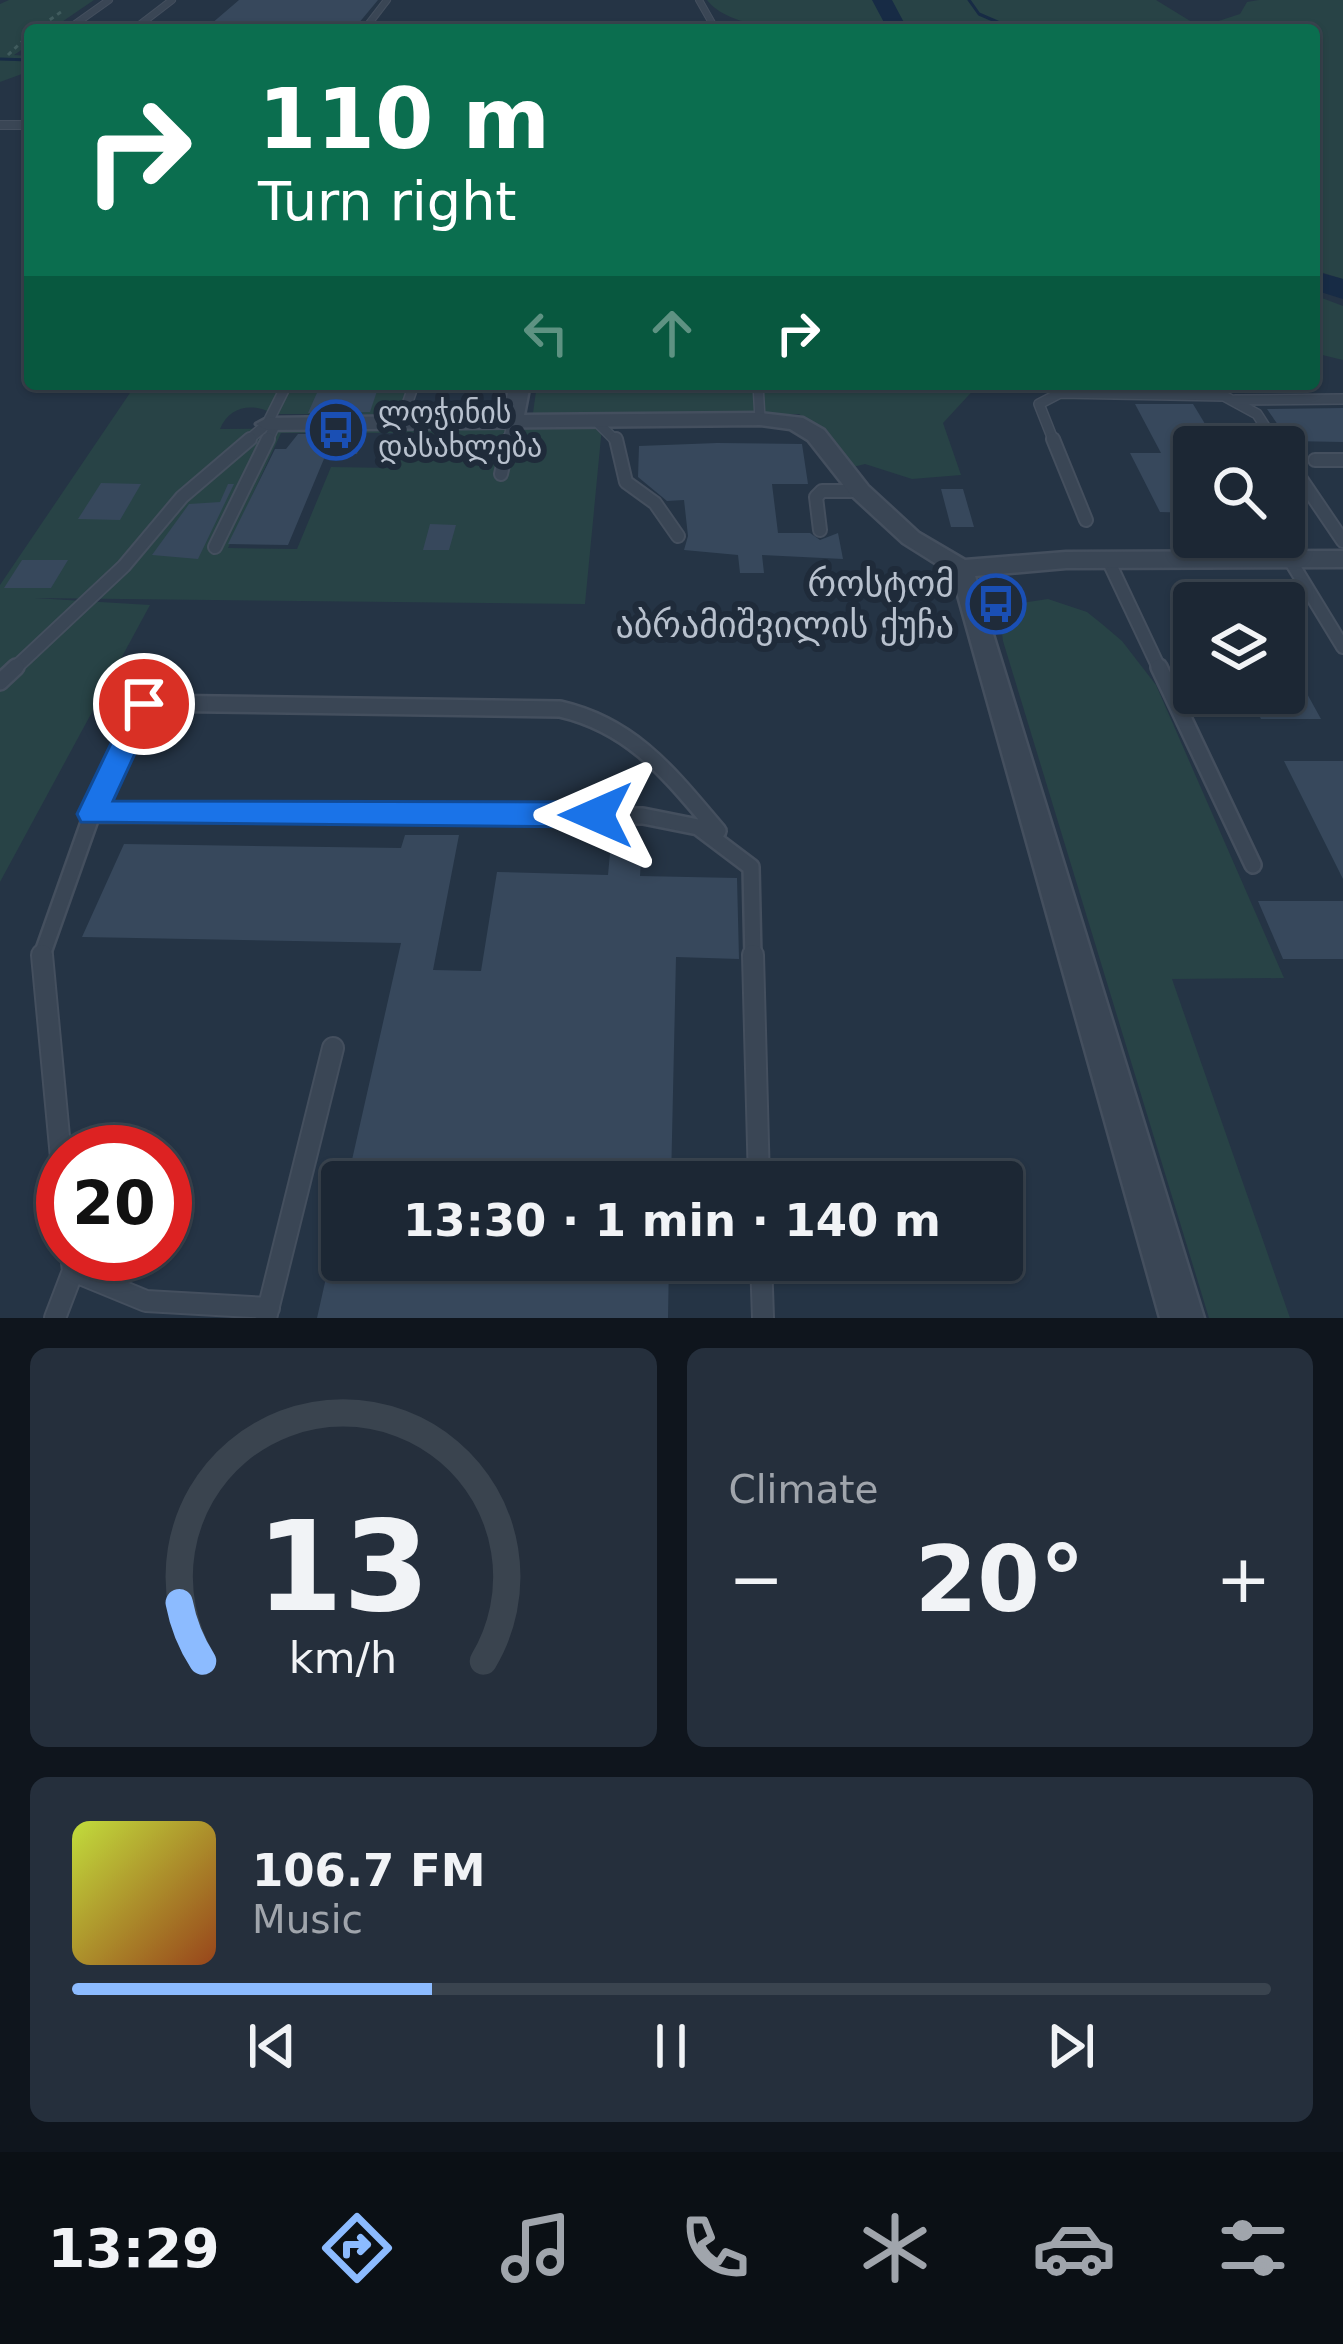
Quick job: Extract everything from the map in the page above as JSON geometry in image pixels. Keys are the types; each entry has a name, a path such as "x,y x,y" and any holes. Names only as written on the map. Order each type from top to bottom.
{"street":[{"path":"513,420 519,390"},
{"path":"272,424 760,419 795,423 816,435 860,491 911,538 958,569 968,585 1182,1318"},
{"path":"958,569 992,563 1108,560 1343,560"}],"lane":[{"path":"74,24 109,0"},
{"path":"141,24 172,0"},
{"path":"369,24 387,0"},
{"path":"215,547 285,390"},
{"path":"401,422 412,390"},
{"path":"758,390 760,419"},
{"path":"1303,390 1309,398"},
{"path":"1086,520 1039,404 1043,399 1060,393 1343,399"},
{"path":"1235,400 1257,414 1265,426"},
{"path":"501,474 513,420"},
{"path":"595,420 617,440 626,482 655,503 677,536"},
{"path":"0,682 124,566 182,497 272,424"},
{"path":"1315,460 1343,460"},
{"path":"1305,485 1343,541"},
{"path":"820,530 816,497 822,491 860,491"},
{"path":"1108,560 1253,865"},
{"path":"1290,560 1343,646"},
{"path":"57,1125 40,960 92,814 144,704 560,709 614,723 638,740 751,867 758,1161"},
{"path":"92,814 669,817 722,835"},
{"path":"94,1281 107,1291 150,1305 268,1313 333,1048"},
{"path":"55,1318 66,1281"},
{"path":"762,1281 763,1318"}],"path":[{"path":"8,55 24,40"}],"green space":[{"path":"9,0 94,0 59,24 24,24 24,48 14,55 24,56 24,73 0,82 0,4"},
{"path":"707,0 1156,0 1195,24 756,24 720,11"},
{"path":"1343,0 1343,279 1320,272 1320,24 1209,24 1240,14 1247,2"},
{"path":"1320,297 1343,306 1343,360 1320,354"},
{"path":"132,390 409,390 401,414 273,414 250,407 229,415 220,429 602,427 585,604 34,598 150,605 0,882 0,585","holes":["281,433 406,433 393,468 331,467 297,549 228,548"]},
{"path":"536,390 973,390 943,423 961,475 912,479 865,464 853,467 825,432 799,414 568,417 533,413"},
{"path":"1048,599 1087,612 1122,641 1156,685 1284,978 1172,979 1290,1318 1209,1318 1003,641 1001,625 1015,604"}],"building":[{"path":"239,0 378,0 358,24 211,24"},
{"path":"318,390 377,390 370,412 308,413"},
{"path":"1135,404 1193,404 1206,426 1173,426 1173,512 1160,512 1130,453 1161,453"},
{"path":"1343,408 1343,442 1305,441 1305,426 1279,426 1267,409"},
{"path":"298,434 363,434 357,454 326,454 288,545 228,544 275,449 286,449"},
{"path":"802,444 808,484 772,484 778,533 810,533 820,540 838,533 843,559 762,555 764,573 740,573 738,555 684,550 688,536 684,500 667,501 638,477 639,446"},
{"path":"101,483 141,484 120,520 78,519"},
{"path":"228,484 234,484 198,559 152,555 189,504 220,502"},
{"path":"941,489 963,489 974,527 951,527"},
{"path":"430,524 456,525 449,550 423,550"},
{"path":"22,560 68,560 51,588 4,588"},
{"path":"1305,690 1321,719 1261,719 1258,714 1305,714"},
{"path":"1284,761 1343,761 1343,879"},
{"path":"405,835 459,835 433,970 481,971 497,872 608,875 611,842 642,843 640,876 737,878 739,959 676,957 671,1161 352,1161 401,943 82,937 124,844 401,848"},
{"path":"1258,901 1343,901 1343,959 1283,959"},
{"path":"325,1281 669,1281 668,1318 317,1318"}],"waterway":[{"path":"882,0 895,24"},
{"path":"969,0 979,14 1002,24"},
{"path":"0,59 24,60"},
{"path":"1320,282 1343,289"}],"place":[{"name":"ლოჭინის დასახლება","path":"336,430"},
{"name":"როსტომ აბრამიშვილის ქუჩა","path":"996,604"}],"route":[{"path":"144,704 92,814 596,815"}]}
